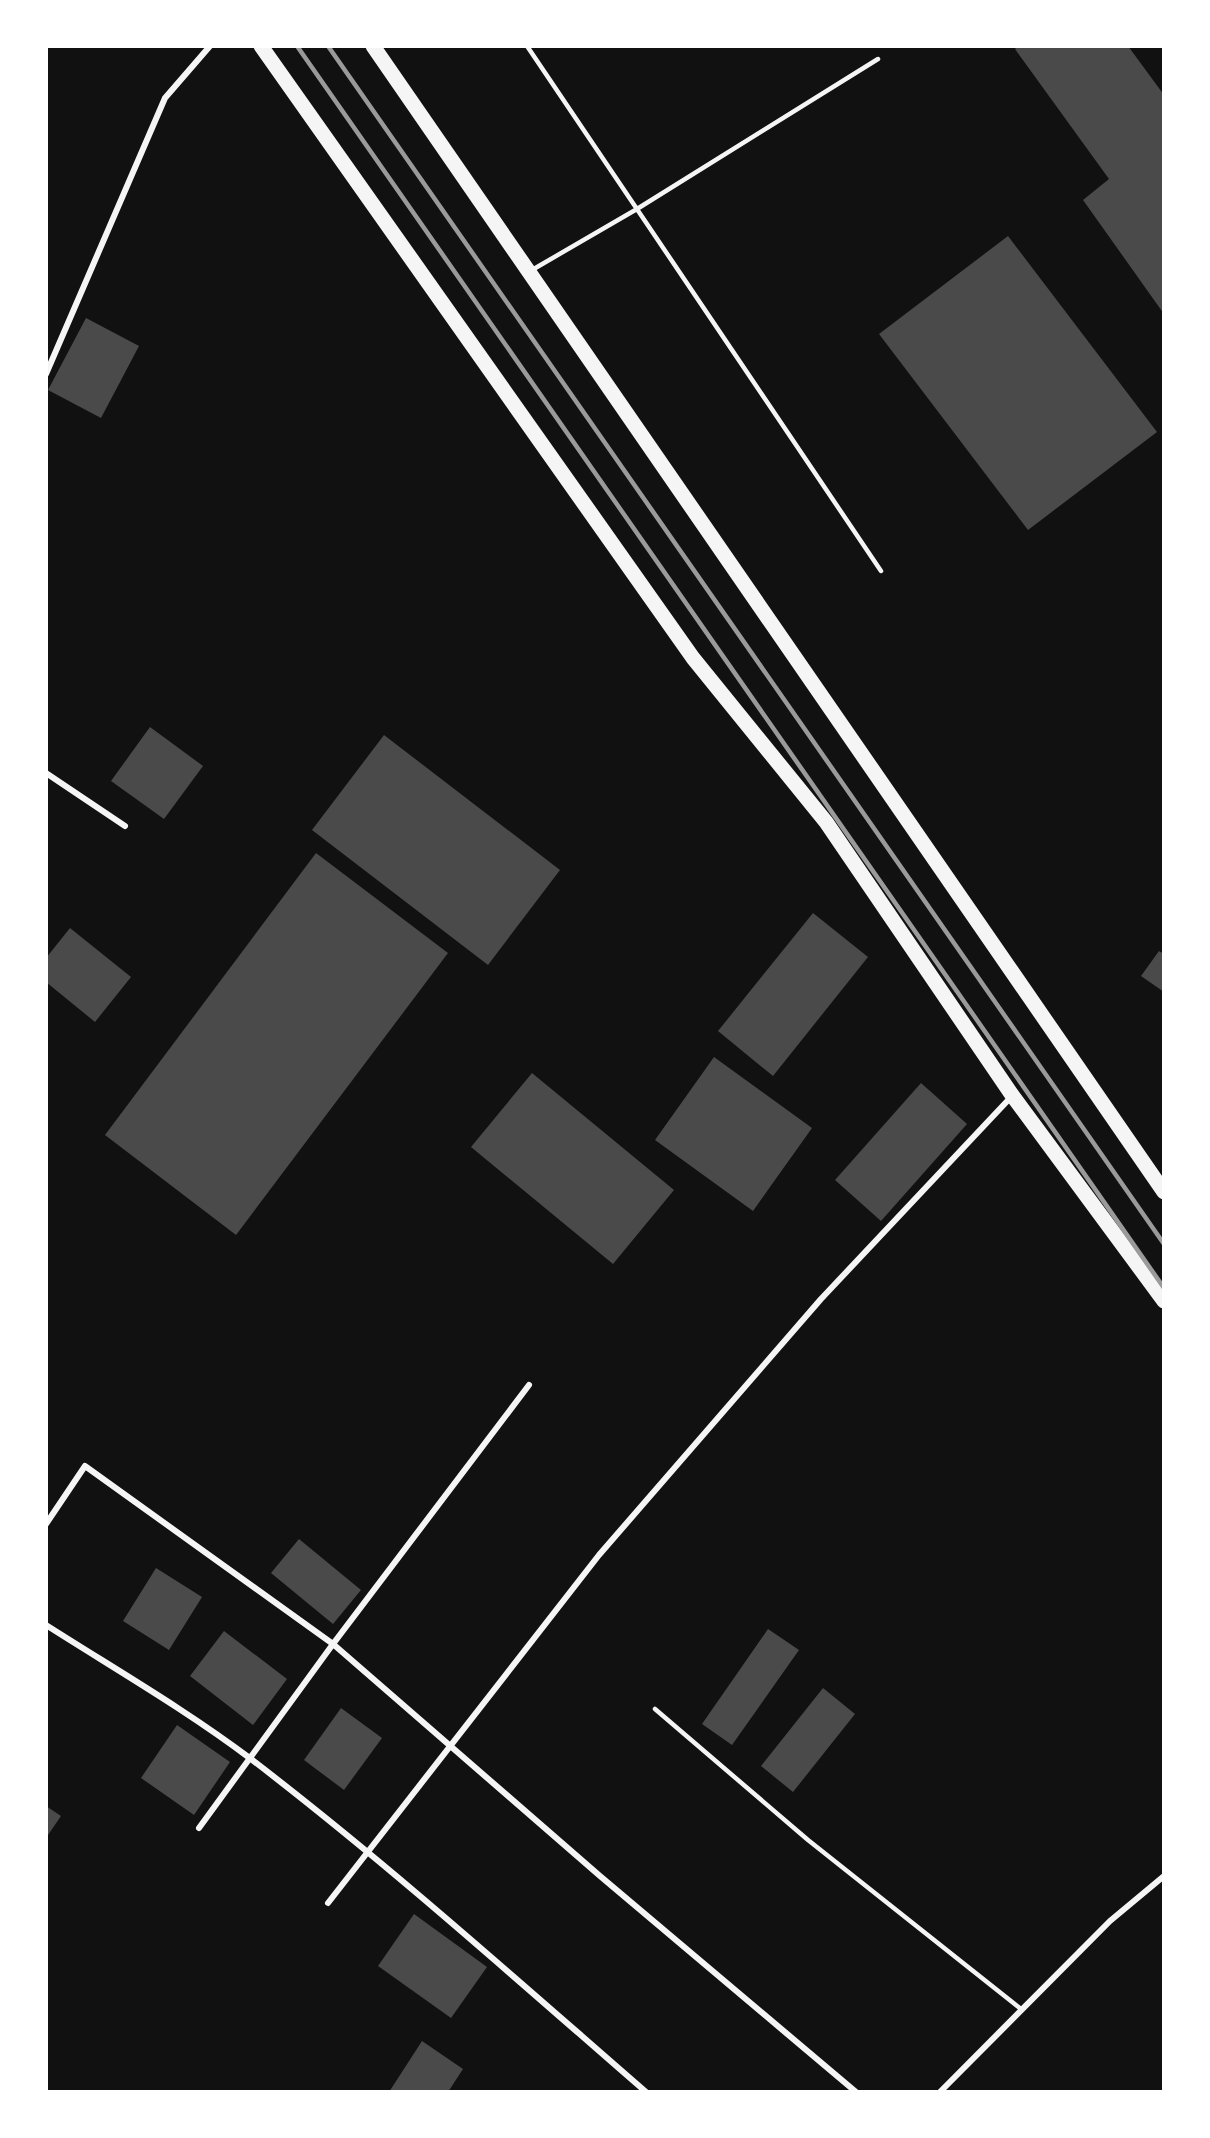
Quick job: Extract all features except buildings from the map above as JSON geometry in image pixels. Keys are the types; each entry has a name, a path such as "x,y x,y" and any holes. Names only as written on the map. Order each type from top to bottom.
{"main road":[{"path":"261,46 693,658 826,822 1012,1095 1164,1301"},
{"path":"373,46 1164,1192"}],"street":[{"path":"46,374 165,98 210,46"},
{"path":"46,773 125,826"},
{"path":"328,1903 599,1555 821,1299 1012,1095"},
{"path":"199,1828 333,1644 529,1385"},
{"path":"46,1524 86,1466 333,1644 600,1876 856,2091"},
{"path":"46,1625 211,1731 369,1851 646,2091"},
{"path":"940,2091 1110,1921 1164,1876"}],"lane":[{"path":"527,46 880,571"},
{"path":"529,272 636,209 878,59"},
{"path":"655,1709 808,1840 1021,2009"}],"railway":[{"path":"297,46 1164,1288"},
{"path":"328,46 1164,1244"}]}
